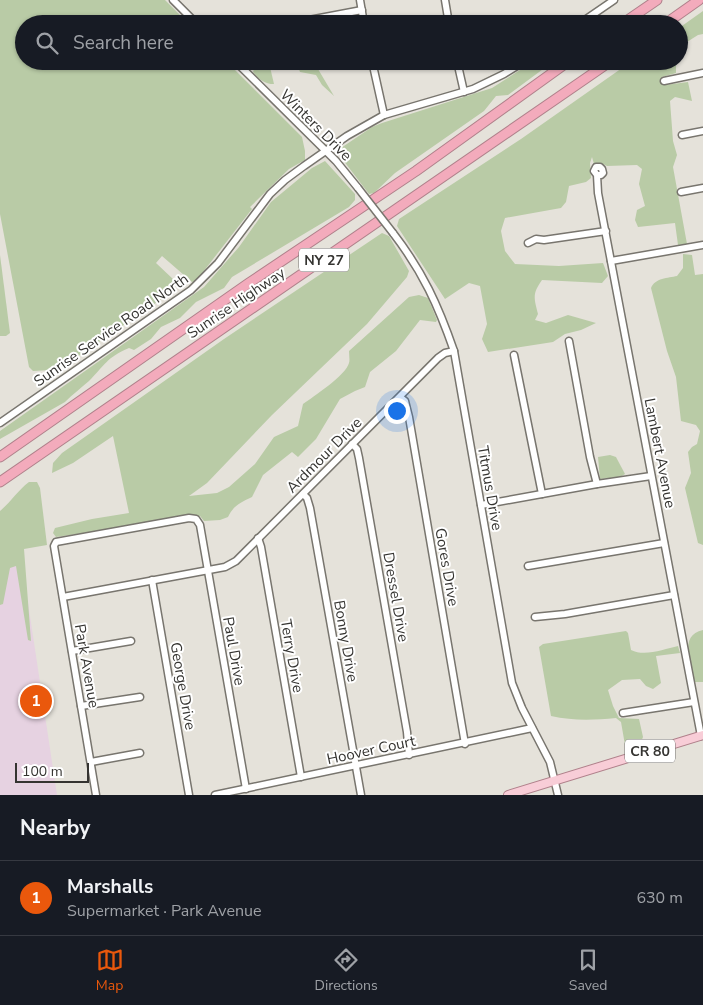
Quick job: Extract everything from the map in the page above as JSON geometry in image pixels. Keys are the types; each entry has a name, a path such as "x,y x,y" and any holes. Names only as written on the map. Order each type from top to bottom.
{"highway":[{"path":"635,15 657,0"},
{"path":"678,15 699,0"},
{"name":"Sunrise Highway","path":"0,457 249,283 416,171 556,70"},
{"name":"Sunrise Highway","path":"0,482 598,70"}],"main road":[{"name":"CR 80","path":"508,795 702,735"}],"street":[{"path":"174,0 189,15"},
{"path":"360,0 363,15"},
{"path":"445,0 448,15"},
{"path":"592,15 614,0"},
{"path":"336,15 362,10"},
{"name":"Winters Drive","path":"244,70 336,161 376,210"},
{"path":"374,70 384,115"},
{"path":"459,70 464,92"},
{"name":"Sunrise Service Road North","path":"0,423 191,290 218,263 278,187 295,172 347,136 384,115 464,92 491,82 510,70"},
{"path":"664,81 703,73"},
{"path":"682,135 703,131"},
{"name":"Lambert Avenue","path":"597,175 651,476 702,735"},
{"path":"680,192 703,188"},
{"name":"Titmus Drive","path":"376,210 422,273 438,307 454,351 512,683 522,708 548,757 558,795"},
{"path":"528,243 536,239 544,240 606,231"},
{"path":"611,261 703,246"},
{"path":"570,341 588,447 597,484"},
{"name":"Ardmour Drive","path":"63,597 224,567 236,561 438,358 445,353 454,351"},
{"path":"514,355 542,494"},
{"name":"Gores Drive","path":"400,396 405,401 409,417 465,744"},
{"name":"Dressel Drive","path":"352,444 359,458 407,732 409,755"},
{"path":"481,505 651,476"},
{"name":"Bonny Drive","path":"303,494 307,498 310,508 361,795"},
{"name":"Paul Drive","path":"56,542 189,518 196,519 200,525 246,789"},
{"name":"Terry Drive","path":"258,538 301,777"},
{"name":"Park Avenue","path":"56,542 54,553 96,795"},
{"path":"528,566 664,543"},
{"name":"George Drive","path":"152,580 189,795"},
{"path":"535,617 565,614 674,595"},
{"path":"72,651 131,641"},
{"path":"81,706 140,697"},
{"path":"622,713 694,702"},
{"name":"Hoover Court","path":"215,795 465,744 532,728"},
{"path":"91,762 140,753"}],"shaded area":[{"path":"19,543 57,795 0,795 0,545"}],"green space":[{"path":"0,0 165,0 180,15 15,15 15,70 235,70 302,137 305,160 289,169 250,207 252,209 196,281 192,282 162,256 156,263 174,280 171,289 163,298 80,355 51,370 33,371 29,367 0,214"},
{"path":"703,11 703,34 688,41 688,22"},
{"path":"254,70 271,70 274,84 265,82 253,72"},
{"path":"299,70 319,70 334,96 322,85 316,75 300,72"},
{"path":"520,70 542,70 508,95 496,96 484,111 395,173 374,193 369,194 340,156 341,148 372,127 492,88"},
{"path":"619,70 676,70 676,73 662,77 662,83 665,85 688,82 692,101 675,97 670,101 673,141 677,155 673,167 687,244 678,245 675,223 638,227 635,220 637,210 645,206 639,184 642,169 637,165 607,166 594,164 592,157 590,163 591,178 586,182 569,186 566,202 561,208 505,218 501,231 505,251 515,264 559,266 603,263 608,276 602,283 542,280 535,296 538,314 535,320 546,323 568,315 596,323 581,330 565,334 553,342 488,352 482,339 487,324 480,286 469,283 445,299 397,226 399,219 521,139"},
{"path":"325,161 355,194 355,200 349,207 232,277 224,288 196,302 180,318 161,327 151,339 134,350 129,348 111,358 65,402 0,439 0,431 204,287 239,247 271,202 312,168"},
{"path":"382,233 389,236 409,271 407,277 367,324 272,415 207,483 189,496 217,493 229,487 255,464 274,437 298,426 303,404 329,385 347,368 349,351 409,297 419,295 428,298 437,320 436,322 420,320 396,351 370,372 365,387 340,399 316,439 298,457 292,452 263,475 252,497 232,510 228,517 220,520 204,521 200,516 56,537 53,533 55,528 129,513 113,436 73,463 52,473 53,463 62,453 224,339"},
{"path":"683,254 692,255 695,275 703,274 703,545 698,543 685,488 691,473 688,452 697,444 700,431 696,425 681,421 676,377 667,351 651,288 659,280 677,276 683,268"},
{"path":"0,255 10,333 6,336 0,336"},
{"path":"610,455 616,457 625,474 620,477 600,479 598,457"},
{"path":"29,482 37,482 40,488 47,545 24,549 31,641 28,640 16,566 10,568 3,604 0,605 0,511"},
{"path":"703,630 703,682 695,682 689,659 688,644 695,633"},
{"path":"626,631 631,650 648,653 678,646 680,653 656,656 661,683 653,689 646,686 640,679 622,680 608,690 619,718 639,719 643,737 641,742 632,746 625,745 621,722 616,718 584,720 551,716 539,647 543,644"}],"place":[{"name":"Marshalls","path":"36,701"}]}
